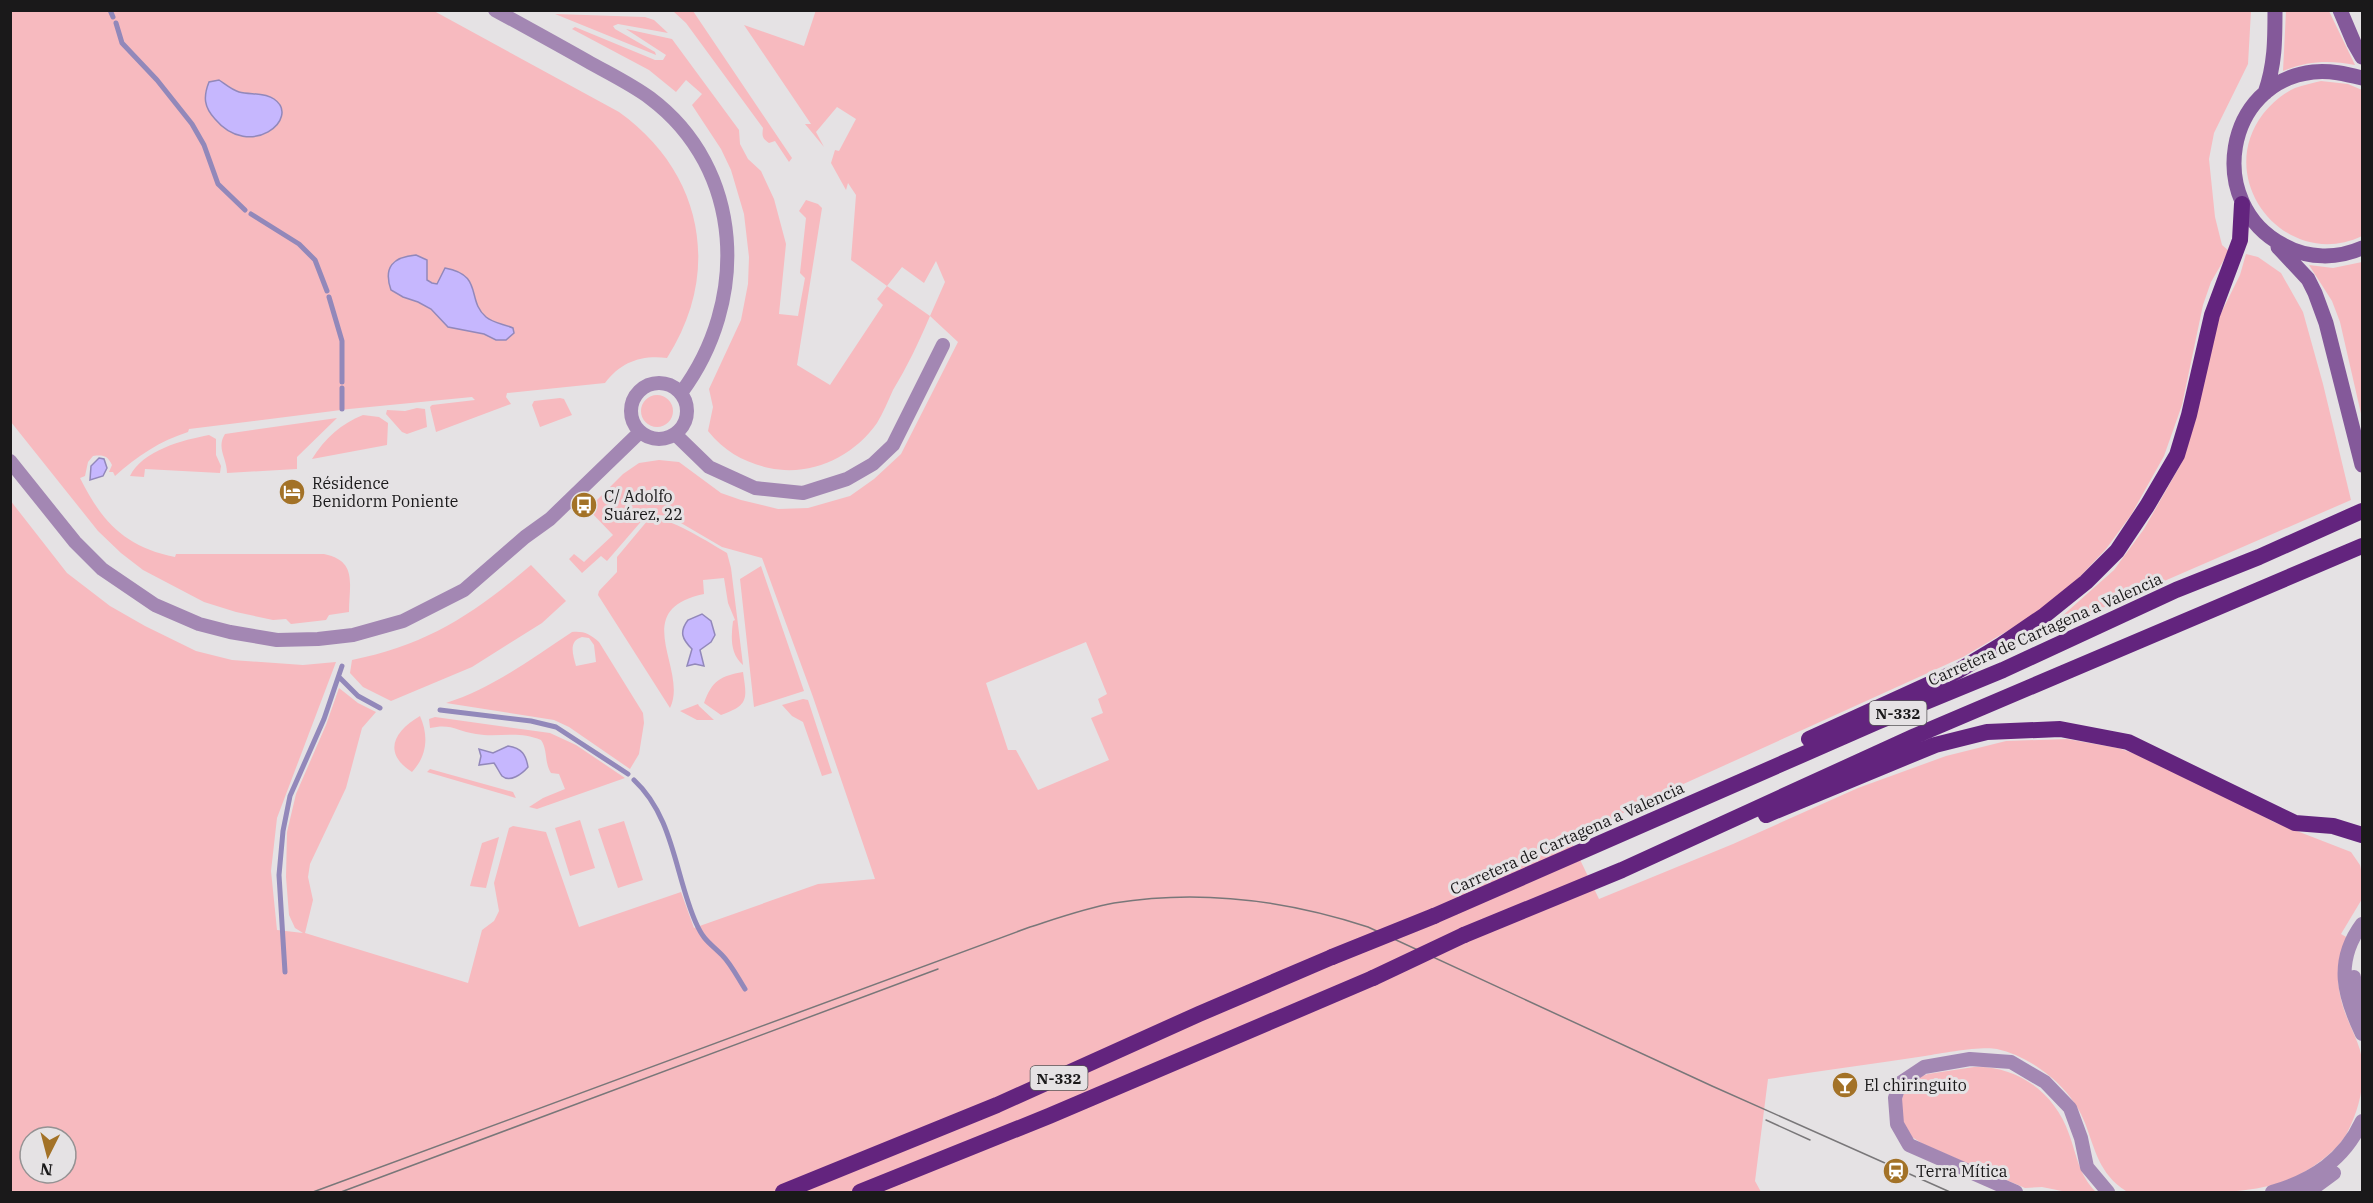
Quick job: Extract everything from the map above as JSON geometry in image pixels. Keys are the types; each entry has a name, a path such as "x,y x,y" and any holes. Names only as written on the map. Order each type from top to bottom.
{"highway":[{"path":"1625,832 1668,805 1958,671 2045,615 2086,582 2117,551 2148,506 2177,455 2189,415 2212,315 2240,240 2242,204"},
{"name":"Carretera de Cartagena a Valencia","path":"783,1192 997,1105 1199,1014 1434,916 1877,722 2003,670 2176,590 2259,557 2362,510"},
{"name":"N-332","path":"860,1192 1081,1103 1373,978 1464,935 1622,870 1915,736 2362,546"},
{"path":"1622,870 1778,811 1935,745 1987,732 2060,729 2128,742 2295,823 2333,826 2362,835"}],"main road":[{"path":"2265,93 2273,70 2275,10"},
{"path":"2340,10 2362,57"},
{"path":"2361,459 2326,323 2308,279 2254,223 2242,204 2233,175 2235,144 2246,116 2265,93 2287,79 2312,72 2338,72 2362,78"},
{"path":"2270,238 2295,252 2322,257 2350,254 2362,248"}],"street":[{"path":"495,10 651,99 675,121 706,165 720,198 727,235 726,282 717,327 681,393"},
{"path":"675,434 709,467 755,488 803,493 847,479 873,464 892,446 943,345"},
{"path":"656,382 665,383 681,393 687,410 686,420 675,434 657,439 640,432 634,425 630,407 638,390 656,382"},
{"path":"10,461 75,542 102,569 155,605 200,624 230,632 277,640 318,639 353,635 403,621 464,590 570,501 640,432"},
{"path":"2362,924 2348,955 2345,982 2347,1001 2362,1034"},
{"path":"2362,942 2353,962 2354,990 2362,1013"},
{"path":"2016,1192 1909,1145 1897,1124 1895,1098 1900,1083 1924,1067 1970,1059 2011,1062 2045,1082 2070,1108 2082,1138 2087,1167 2108,1192"},
{"path":"2272,1192 2304,1182 2335,1161 2347,1149 2362,1121"},
{"path":"2303,1192 2315,1187 2340,1168 2362,1138"}],"shaded area":[{"path":"816,10 2251,11 2248,64 2214,133 2209,159 2215,217 2222,245 2229,251 2211,282 2203,305 2182,405 2164,456 2131,515 2106,549 2071,586 2031,617 1963,657 1668,791 1570,839 1599,899 1733,844 1858,788 1946,756 2006,741 2067,739 2118,748 2165,764 2274,822 2351,852 2360,865 2362,899 2341,934 2348,938 2340,958 2338,979 2344,1010 2360,1050 2363,1071 2356,1113 2342,1141 2326,1157 2305,1172 2269,1186 2250,1190 2212,1192 2141,1193 2126,1191 2104,1169 2079,1110 2061,1086 2024,1059 1997,1049 1982,1048 1768,1079 1755,1181 1761,1192 11,1192 10,500 67,573 110,606 145,626 196,651 232,660 303,665 336,662 277,818 271,871 277,930 303,933 295,928 289,915 286,877 287,832 296,794 326,725 339,688 358,703 376,712 362,728 346,788 310,864 308,877 313,900 305,933 468,983 482,930 494,921 499,911 494,883 509,828 513,826 546,832 579,927 681,892 694,928 818,884 875,879 813,697 762,558 722,547 669,516 657,515 645,517 607,561 601,556 582,573 569,559 574,554 584,562 613,535 588,509 623,474 639,463 659,460 679,462 721,493 778,509 808,508 850,496 874,479 901,454 958,342 930,316 945,282 936,261 924,283 902,267 887,286 851,260 856,195 848,183 846,190 831,163 835,150 839,151 856,119 837,107 816,132 824,147 805,124 811,124 744,25 804,46","holes":["1086,642 1107,694 1098,699 1103,713 1091,718 1109,760 1038,790 1016,750 1008,750 986,683"]},
{"path":"11,11 434,11 619,112 647,136 669,163 685,193 695,225 698,257 695,291 684,325 667,358 632,361 618,370 605,383 507,393 506,397 511,404 436,432 430,407 432,405 475,400 472,397 349,409 189,429 188,432 149,450 115,476 113,472 109,472 112,465 106,457 93,456 88,462 85,476 80,478 88,494 117,530 142,547 175,557 176,554 324,554 342,562 349,575 349,612 329,615 326,620 291,624 286,619 273,620 204,602 143,570 121,553 98,531 11,422"},
{"path":"673,11 693,11 792,158 789,162 775,141 769,143 764,138 763,128 686,23"},
{"path":"2286,11 2329,11 2355,65 2319,62 2283,71"},
{"path":"555,14 645,17 654,20 668,33 618,24 613,26 655,52 656,55"},
{"path":"575,27 655,60 663,60 666,55 626,29 672,39 739,130 740,144 748,159 761,171 774,199 786,244 779,314 798,316 805,278 800,273 806,218 799,211 806,200 822,208 797,365 830,385 883,305 877,299 887,286 930,316 877,423 856,446 830,462 800,470 785,470 751,463 721,445 708,431 713,407 709,389 741,320 748,284 749,257 744,214 731,170 721,149 692,105 702,94 686,80 676,92 649,70 572,29"},
{"path":"219,80 239,92 266,95 274,99 281,107 282,116 277,125 268,132 256,136 243,136 229,131 211,115 206,102 209,82"},
{"path":"2321,81 2348,84 2362,90 2362,236 2334,244 2308,242 2284,231 2265,214 2252,192 2246,166 2250,140 2266,110 2290,90"},
{"path":"2246,254 2258,257 2281,273 2303,312 2351,500 2063,625 2061,617 2114,570 2144,529 2181,464 2217,321 2240,275"},
{"path":"416,255 427,260 427,280 432,283 437,284 445,268 465,276 470,282 480,310 486,317 513,328 514,333 506,340 496,340 484,334 448,327 431,309 391,290 389,269 401,258"},
{"path":"2362,262 2362,418 2340,322 2332,301 2309,265 2333,268"},
{"path":"657,395 668,400 673,411 668,422 657,427 646,422 641,411 646,400"},
{"path":"564,399 572,415 540,427 532,405 534,401"},
{"path":"425,409 427,427 407,434 402,432 386,414 387,410 405,411"},
{"path":"363,415 379,417 388,423 387,445 312,459 334,432"},
{"path":"337,418 297,457 297,469 227,473 222,449 225,434"},
{"path":"209,435 216,439 216,455 221,466 220,473 145,469 144,477 130,476 144,459 154,453 176,443"},
{"path":"99,458 104,459 107,468 103,476 90,480 91,466"},
{"path":"655,518 682,527 727,553 731,568 743,665 732,645 732,627 735,620 728,603 724,578 703,580 704,594 681,602 669,613 664,627 674,693 670,708 598,595 617,572 617,557 648,520"},
{"path":"531,565 566,601 542,623 472,667 391,701 363,687 350,673 352,660 404,646 448,625 490,598"},
{"path":"761,566 804,691 754,707 740,579"},
{"path":"702,614 711,621 715,635 711,642 700,650 704,666 695,664 687,666 692,649 684,639 683,628 688,620"},
{"path":"572,632 590,635 599,642 643,713 644,723 639,754 630,769 569,727 554,720 446,703 496,681","holes":["582,637 589,638 594,645 596,662 576,666 573,645"]},
{"path":"743,672 745,695 737,708 721,715 704,703 710,689 718,681 728,675"},
{"path":"803,699 808,700 832,773 822,776 803,722 792,716 782,705"},
{"path":"698,704 714,720 697,720 680,711"},
{"path":"420,716 425,731 425,745 421,759 412,772 397,757 394,750 395,742 404,728"},
{"path":"435,717 550,733 576,745 625,778 537,809 529,807 565,789 559,774 551,773 547,765 545,748 541,740 524,735 484,735 449,727 430,728 429,719"},
{"path":"508,746 520,750 526,759 528,767 519,775 509,779 505,778 494,763 479,765 481,756 479,749 493,753"},
{"path":"430,769 513,792 516,798 427,772"},
{"path":"580,820 595,868 570,876 555,828"},
{"path":"624,821 643,880 618,888 598,829"},
{"path":"499,837 486,888 470,886 482,843"},
{"path":"1974,1067 2005,1071 2032,1084 2044,1094 2063,1119 2082,1172 2096,1192 2067,1192 2042,1187 2025,1188 1923,1144 1912,1137 1901,1118 1901,1102 1905,1090 1917,1078 1928,1074"}],"waterway":[{"path":"110,10 113,17"},
{"path":"116,23 122,43 157,80 192,124 204,145 218,184 245,210"},
{"path":"251,214 299,244 315,260 327,291"},
{"path":"329,297 342,341 342,382"},
{"path":"342,388 342,409"},
{"path":"285,972 279,875 283,831 290,796 324,719 342,666"},
{"path":"339,677 358,696 380,708"},
{"path":"440,710 531,721 556,727 628,774"},
{"path":"634,780 658,811 666,829 689,905 699,929 707,941 722,955 745,989"}],"tram line":[{"path":"313,1192 1030,927 1104,905 1178,897 1210,897 1274,904 1368,927 1712,1086 1950,1192"},
{"path":"341,1192 938,969"},
{"path":"1766,1120 1810,1140"}],"place":[{"name":"Résidence Benidorm Poniente","path":"292,492"},
{"name":"C/ Adolfo Suárez, 22","path":"584,505"},
{"name":"El chiringuito","path":"1845,1085"},
{"name":"Terra Mítica","path":"1896,1171"}]}
